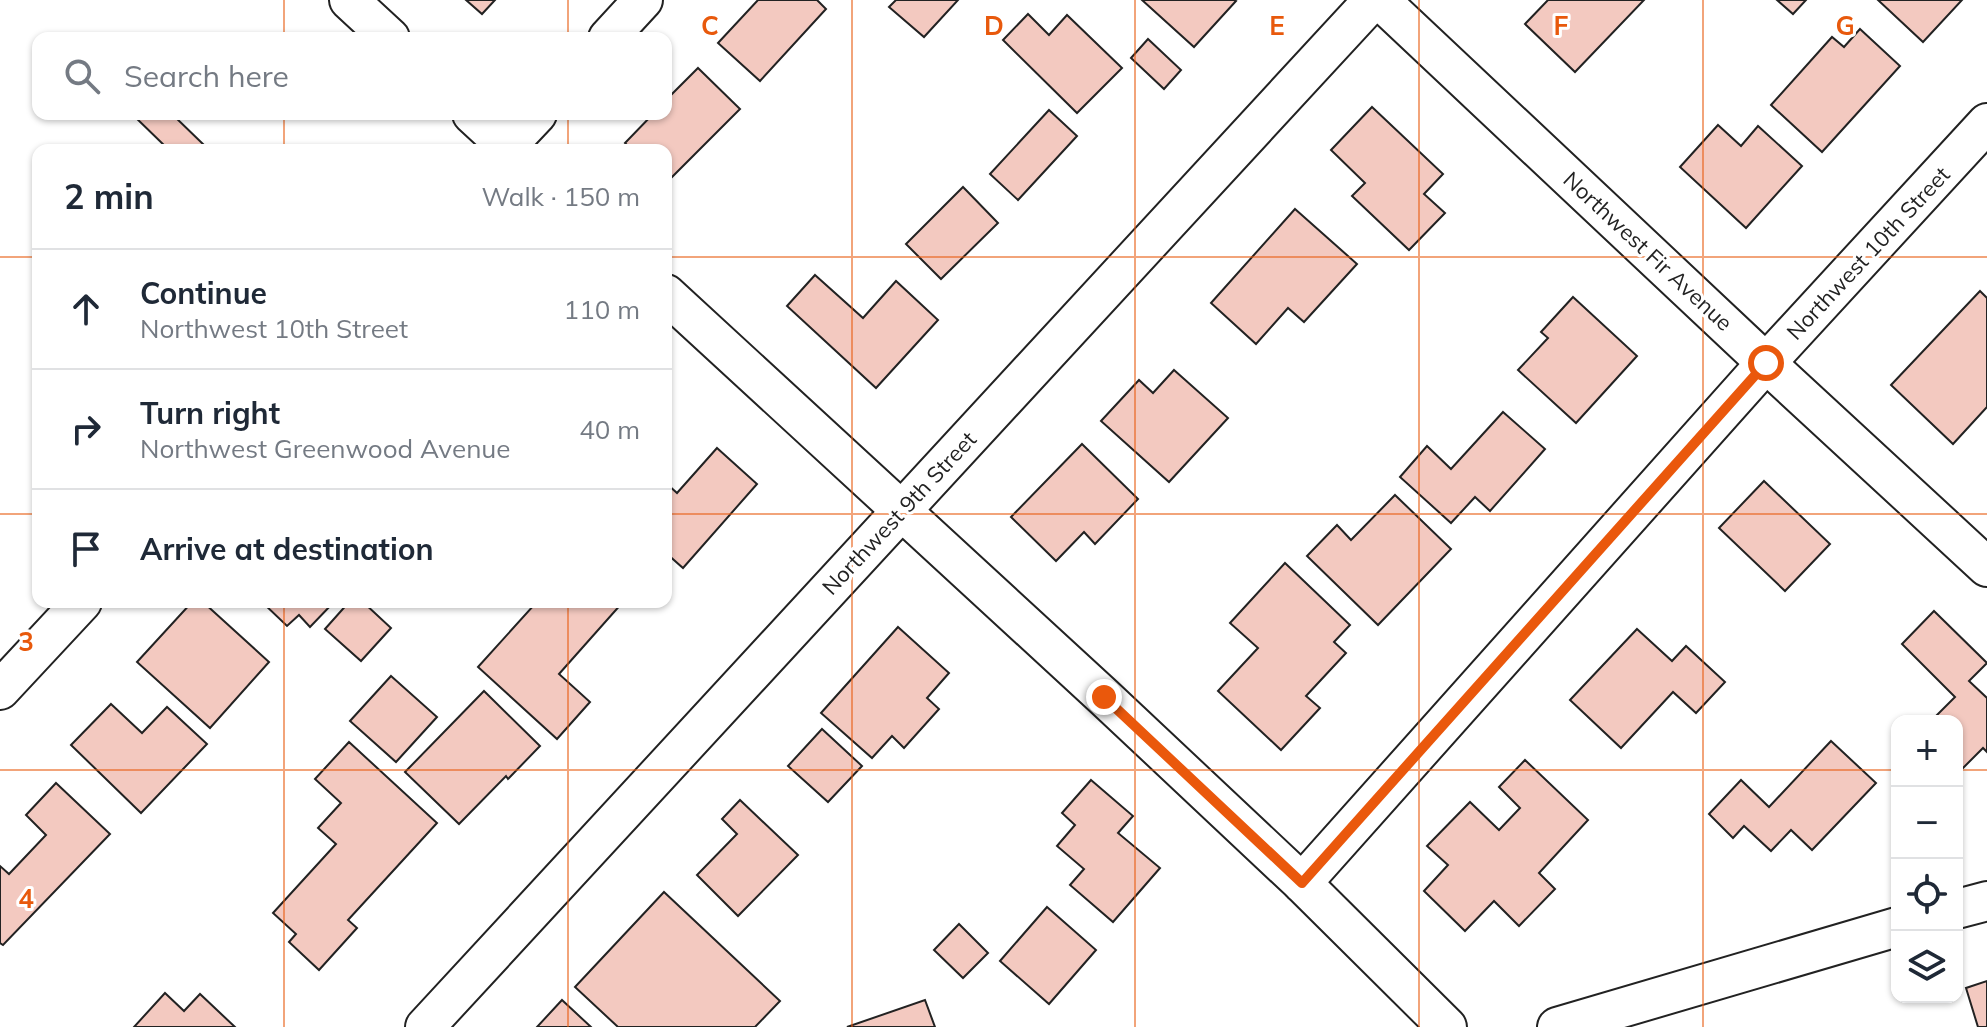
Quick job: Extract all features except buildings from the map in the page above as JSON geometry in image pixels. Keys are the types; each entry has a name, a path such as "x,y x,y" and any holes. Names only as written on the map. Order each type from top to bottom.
{"street":[{"path":"349,0 384,32"},
{"path":"614,32 643,0"},
{"name":"Northwest 9th Street","path":"425,1027 1373,0"},
{"name":"Northwest Fir Avenue","path":"1380,0 1987,567"},
{"path":"478,120 502,144"},
{"path":"511,144 532,120"},
{"name":"Northwest 10th Street","path":"1302,883 1766,363 1987,123"},
{"path":"672,300 1104,697 1302,883 1447,1027"},
{"path":"0,690 76,608"},
{"path":"1963,907 1987,901"},
{"path":"1557,1027 1891,929"}],"route":[{"path":"1104,697 1302,883 1766,363"}]}
